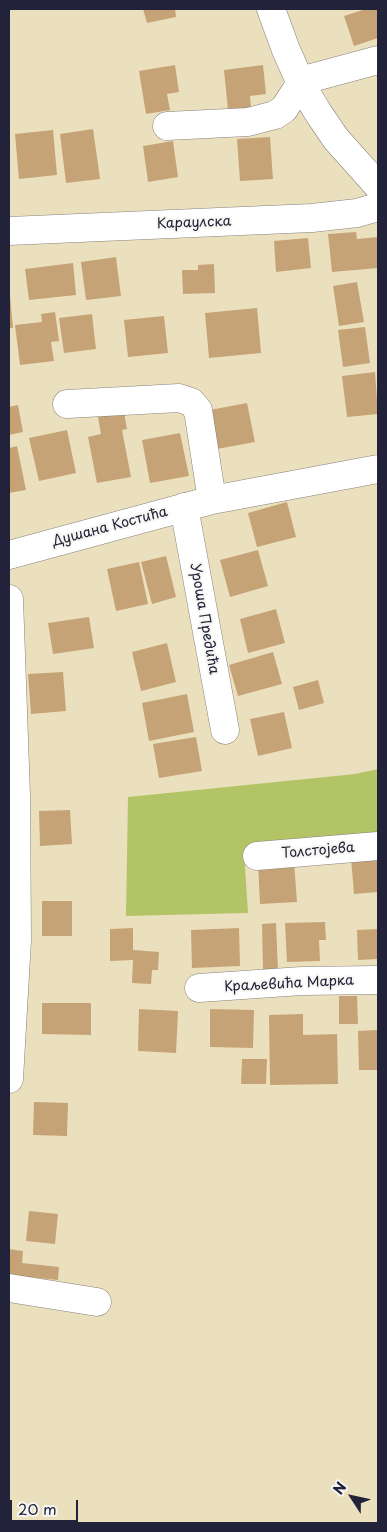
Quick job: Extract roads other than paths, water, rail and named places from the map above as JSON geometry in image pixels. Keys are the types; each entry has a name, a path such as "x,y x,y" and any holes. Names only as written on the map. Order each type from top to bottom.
{"street":[{"path":"271,9 302,85 336,139 378,186"},
{"path":"167,126 248,122 275,116 284,109 302,85 378,60"},
{"name":"Караулска","path":"9,231 312,218 357,213 378,207"},
{"path":"67,404 179,398 191,402 198,410 212,500"},
{"name":"Душана Костића","path":"9,555 212,500 378,469"},
{"name":"Уроша Предића","path":"184,507 224,730"},
{"path":"9,599 16,795 17,940 9,1079"},
{"name":"Толстојева","path":"257,856 378,846"},
{"name":"Краљевића Марка","path":"199,988 302,981 378,980"},
{"path":"9,1288 97,1302"}]}
